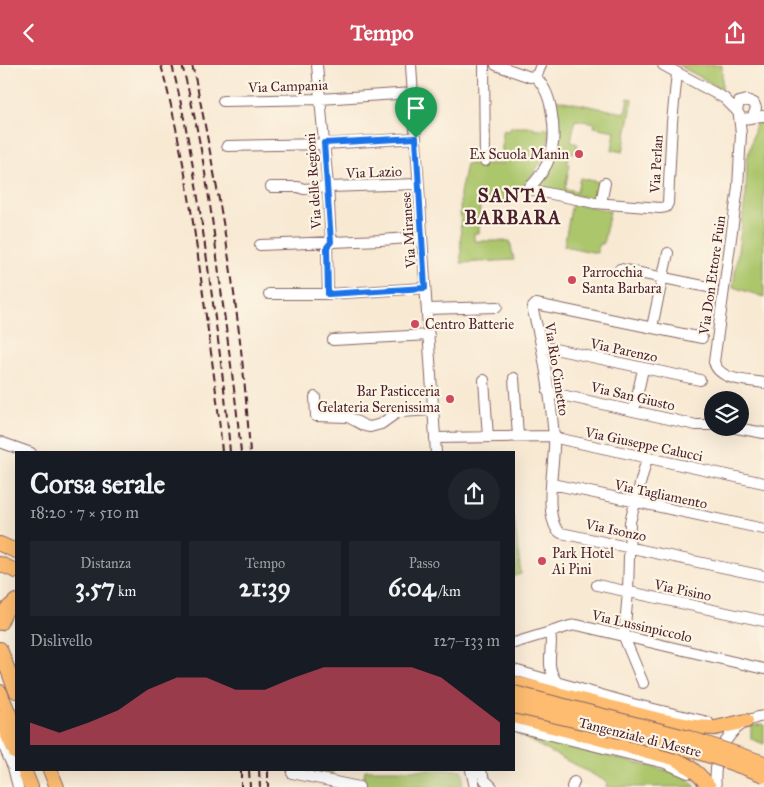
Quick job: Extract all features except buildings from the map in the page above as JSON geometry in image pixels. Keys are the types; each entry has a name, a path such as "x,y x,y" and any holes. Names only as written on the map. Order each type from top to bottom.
{"highway":[{"path":"0,543 15,550"},
{"path":"0,551 15,558"},
{"path":"0,564 15,571"},
{"path":"1,621 6,610 15,602"},
{"path":"0,649 15,688"},
{"path":"515,683 695,727 715,728 757,717"},
{"path":"0,692 15,729"},
{"name":"Tangenziale di Mestre","path":"515,693 688,738 764,763"},
{"name":"Tangenziale di Mestre","path":"515,706 682,747 764,775"},
{"path":"515,716 674,758 698,773 709,787"},
{"path":"0,718 15,751"},
{"path":"24,771 31,787"},
{"path":"32,771 39,787"}],"street":[{"name":"Via delle Regioni","path":"317,65 331,242 327,247 328,294"},
{"name":"Via Miranese","path":"411,65 436,451"},
{"path":"484,65 485,161"},
{"path":"496,65 530,77 535,76 541,65"},
{"path":"663,65 751,114"},
{"name":"Via Perlan","path":"535,76 549,97 555,139 553,151 546,165 528,189 601,203 660,208 667,205 677,73"},
{"name":"Via Campania","path":"223,101 320,99 412,93"},
{"path":"724,98 754,103 751,114"},
{"path":"741,101 737,107 751,114"},
{"name":"Via Don Ettore Fuin","path":"751,114 741,134 737,194 714,362 719,372 726,376 764,383"},
{"path":"228,146 416,138"},
{"path":"601,203 608,183"},
{"name":"Via Lazio","path":"271,187 298,187 304,189 418,184"},
{"path":"260,245 422,237"},
{"path":"668,253 652,327 702,337"},
{"path":"620,269 713,288"},
{"path":"268,294 328,294 425,288"},
{"name":"Via Rio Cimetto","path":"554,436 542,349 533,307 539,303 652,327"},
{"path":"427,309 497,307"},
{"path":"333,340 428,335"},
{"name":"Via Parenzo","path":"542,349 550,348 700,380"},
{"path":"634,411 643,369"},
{"path":"514,379 518,437"},
{"path":"484,380 488,437"},
{"name":"Via San Giusto","path":"548,392 696,425 704,425"},
{"path":"315,397 316,416 348,417 370,427 381,424 400,412 433,410"},
{"path":"749,430 764,433"},
{"name":"Via Giuseppe Calucci","path":"435,438 554,436 647,459 764,483"},
{"name":"Via Isonzo","path":"554,436 551,513 557,530 764,576"},
{"path":"0,442 25,451"},
{"path":"643,683 624,637 628,592 630,522 647,459"},
{"name":"Via Tagliamento","path":"552,484 764,529"},
{"name":"Via Pisino","path":"597,585 764,621"},
{"name":"Via Lussinpiccolo","path":"515,643 577,625 764,669"},
{"path":"550,632 550,671 556,681"},
{"path":"530,674 540,669 549,657"},
{"path":"515,670 616,700 697,720 718,721 757,717"},
{"path":"716,787 715,767 721,748 733,732 757,717"},
{"path":"515,726 665,763 686,772 703,787"},
{"path":"0,738 17,778 18,787"},
{"path":"471,771 475,787 480,783 490,785"},
{"path":"481,771 490,785"},
{"path":"292,773 359,787"}],"green space":[{"path":"678,65 722,65 722,89"},
{"path":"628,98 633,99 623,152 612,150 615,131 594,127 595,123 575,120 571,142 578,144 576,153 570,152 567,163 570,164 565,189 577,191 580,178 599,182 595,199 538,188 539,181 550,165 553,99 625,113"},
{"path":"764,122 764,297 733,287 746,193 747,160 756,123"},
{"path":"510,127 550,128 547,153 528,181 517,193 513,203 480,202 479,233 474,233 474,241 510,241 514,260 461,263 460,193 466,164 502,164 502,130 510,131"},
{"path":"572,203 610,211 603,244 599,244 597,253 564,246"},
{"path":"515,525 521,574 515,576"},
{"path":"764,724 764,744 751,739 751,726"},
{"path":"517,734 682,774 696,787 606,787 607,782"},
{"path":"294,771 333,771 332,778"},
{"path":"365,771 461,771 463,775 462,787 370,787 362,785"}],"railway":[{"path":"161,65 175,121 191,207 214,373 222,451"},
{"path":"172,65 184,119 198,200 222,367 230,451"},
{"path":"182,65 201,149 210,205 241,451"},
{"path":"192,65 214,173 232,277 241,347 250,451"},
{"path":"241,771 241,787"},
{"path":"249,771 250,787"},
{"path":"259,771 260,787"},
{"path":"268,771 268,787"}],"place":[{"name":"Ex Scuola Manin","path":"579,154"},
{"name":"Parrocchia Santa Barbara","path":"572,280"},
{"name":"Centro Batterie","path":"415,324"},
{"name":"Bar Pasticceria Gelateria Serenissima","path":"450,399"},
{"name":"Park Hotel Ai Pini","path":"542,561"}],"district":[{"name":"SANTA BARBARA","path":"513,206"}],"route":[{"path":"416,138 425,288 328,294 327,247 331,242 324,143 416,138"}]}
